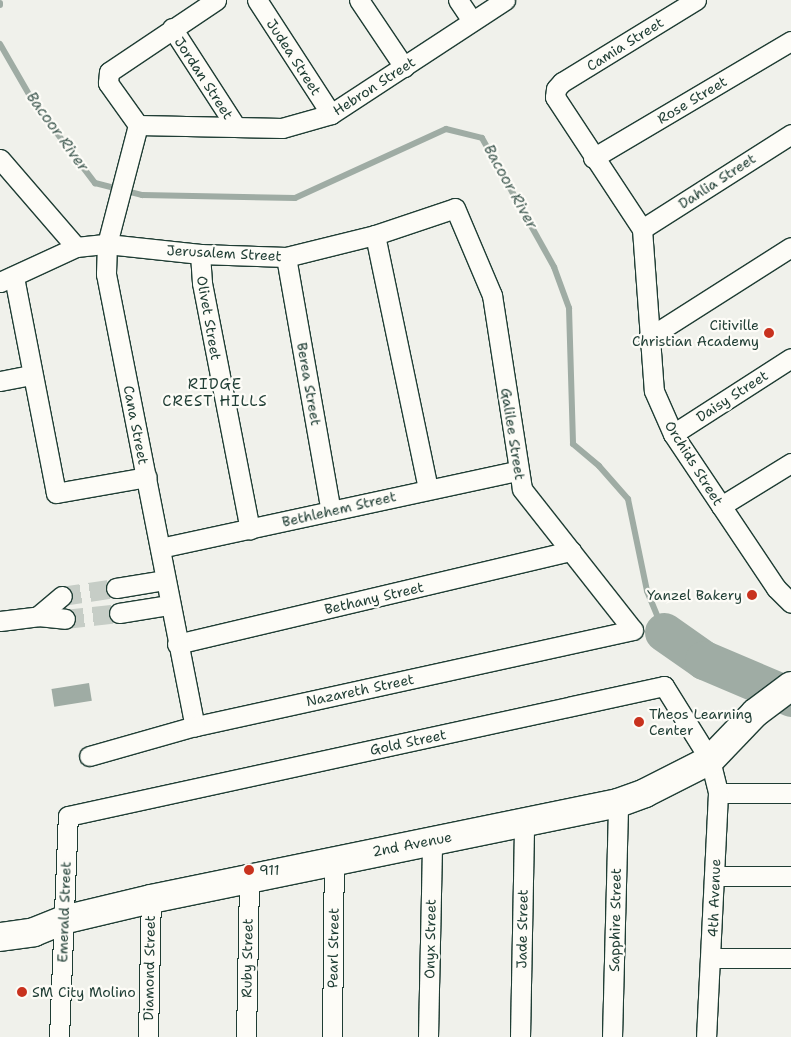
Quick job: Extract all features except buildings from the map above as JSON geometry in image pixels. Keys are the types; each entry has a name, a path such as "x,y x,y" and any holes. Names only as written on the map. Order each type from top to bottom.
{"street":[{"path":"138,125 108,83 107,76 172,28 216,0"},
{"name":"Judea Street","path":"257,0 331,114"},
{"path":"359,0 404,67"},
{"path":"458,0 472,21"},
{"name":"Hebron Street","path":"138,125 282,128 331,114 505,0"},
{"name":"Camia Street","path":"593,158 555,97 556,89 696,0"},
{"name":"Jordan Street","path":"172,28 236,127"},
{"name":"Rose Street","path":"593,158 791,41"},
{"name":"Cana Street","path":"138,125 117,215 107,244 106,274 147,477 169,605 195,726"},
{"name":"Dahlia Street","path":"642,229 791,134"},
{"path":"593,158 642,229"},
{"path":"0,159 8,184 76,247 7,280 31,375 56,493 147,477"},
{"name":"Jerusalem Street","path":"76,247 107,244 200,254 286,257 375,235 456,208"},
{"name":"Galilee Street","path":"456,208 492,295 517,470 522,489 633,630"},
{"name":"Orchids Street","path":"642,229 648,338 654,391 673,434 721,506 784,584 791,603"},
{"path":"375,235 428,489"},
{"path":"648,338 791,248"},
{"name":"Olivet Street","path":"200,254 202,283 250,529"},
{"name":"Berea Street","path":"286,257 331,511"},
{"name":"Daisy Street","path":"673,434 791,358"},
{"path":"0,381 31,375"},
{"path":"721,506 791,463"},
{"name":"Bethlehem Street","path":"160,548 517,470"},
{"name":"Bethany Street","path":"177,644 571,551"},
{"path":"116,588 165,580"},
{"path":"38,616 62,596"},
{"path":"119,613 169,605"},
{"path":"0,621 38,616 65,619"},
{"name":"Nazareth Street","path":"89,756 195,726 633,630"},
{"name":"Gold Street","path":"68,816 664,686 710,760"},
{"name":"2nd Avenue","path":"0,937 34,932 63,920 334,859 618,803 645,793 710,760 755,714 791,686"},
{"name":"4th Avenue","path":"706,1037 712,958 718,793 710,760"},
{"path":"718,793 791,792"},
{"name":"Sapphire Street","path":"612,1037 618,803"},
{"name":"Emerald Street","path":"59,1037 68,816"},
{"name":"Jade Street","path":"520,1037 524,821"},
{"name":"Onyx Street","path":"428,1037 432,841"},
{"name":"Pearl Street","path":"332,1037 334,859"},
{"path":"714,876 791,876"},
{"name":"Ruby Street","path":"246,1037 249,878"},
{"name":"Diamond Street","path":"148,1037 151,899"},
{"path":"712,958 791,958"}],"shaded area":[{"path":"89,683 92,701 54,707 51,689"}],"waterway":[{"name":"Bacoor River","path":"0,44 34,103 95,183 142,195 295,198 446,129 482,138 554,267 569,308 573,444 599,466 628,499 647,591 664,632"},
{"name":"Bacoor River","path":"664,632 704,660 791,697"}],"tunnel":[{"path":"62,596 116,588"},
{"path":"65,619 119,613"}],"place":[{"name":"Citiville Christian Academy","path":"769,333"},
{"name":"Yanzel Bakery","path":"752,595"},
{"name":"Theos Learning Center","path":"639,722"},
{"name":"911","path":"249,870"},
{"name":"SM City Molino","path":"22,992"}],"district":[{"name":"RIDGE CREST HILLS","path":"215,392"}]}
